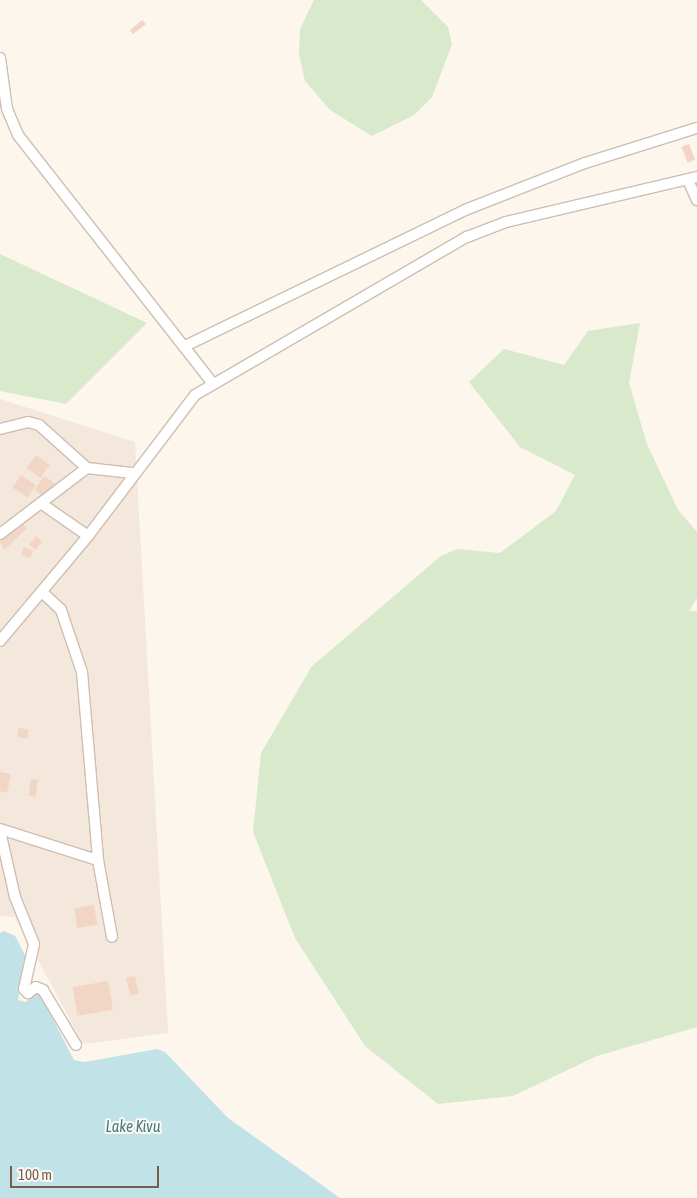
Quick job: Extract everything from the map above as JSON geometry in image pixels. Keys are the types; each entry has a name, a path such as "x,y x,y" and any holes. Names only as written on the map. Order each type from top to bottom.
{"street":[{"path":"0,58 7,109 18,135 213,384"},
{"path":"185,346 465,210 585,163 697,128"},
{"path":"0,641 88,536 132,472 195,395 467,238 506,222 693,179 697,200"},
{"path":"0,429 28,422 39,424 87,468 132,472"},
{"path":"0,534 87,468"},
{"path":"42,504 88,536"},
{"path":"42,592 61,610 82,672 98,860 112,937"},
{"path":"76,1045 43,990 36,987 28,993 24,989 34,944 15,897 0,830 98,860"}],"shaded area":[{"path":"0,399 135,442 168,1033 83,1044 15,917 0,916"}],"green space":[{"path":"314,0 421,0 448,27 452,44 432,97 414,115 372,136 330,110 305,81 299,54 300,29"},
{"path":"0,254 147,323 66,404 0,391"},
{"path":"640,323 629,383 647,444 678,510 697,532 697,598 689,611 697,611 697,1027 597,1056 513,1096 438,1104 365,1046 295,938 253,832 261,753 312,666 441,556 457,549 500,553 556,511 575,475 520,447 469,382 504,349 564,365 588,331"}],"water":[{"name":"Lake Kivu","path":"4,931 15,936 25,955 18,1000 26,1002 38,990 74,1060 85,1062 157,1049 165,1052 228,1118 340,1198 0,1198 0,933"}],"building":[{"path":"142,20 146,24 133,34 130,30"},
{"path":"689,144 695,160 688,163 682,147"},
{"path":"36,455 50,465 40,478 27,468"},
{"path":"21,475 36,485 28,498 13,487"},
{"path":"44,476 58,485 49,500 35,490"},
{"path":"20,521 27,528 4,550 0,541"},
{"path":"36,536 42,541 36,550 29,545"},
{"path":"24,547 33,551 30,558 21,555"},
{"path":"19,728 29,730 27,739 17,737"},
{"path":"0,772 11,774 7,793 0,791"},
{"path":"31,779 38,780 36,797 29,796"},
{"path":"94,905 97,925 77,928 74,908"},
{"path":"135,976 139,994 130,996 126,978"},
{"path":"108,981 113,1010 78,1016 73,987"}]}
